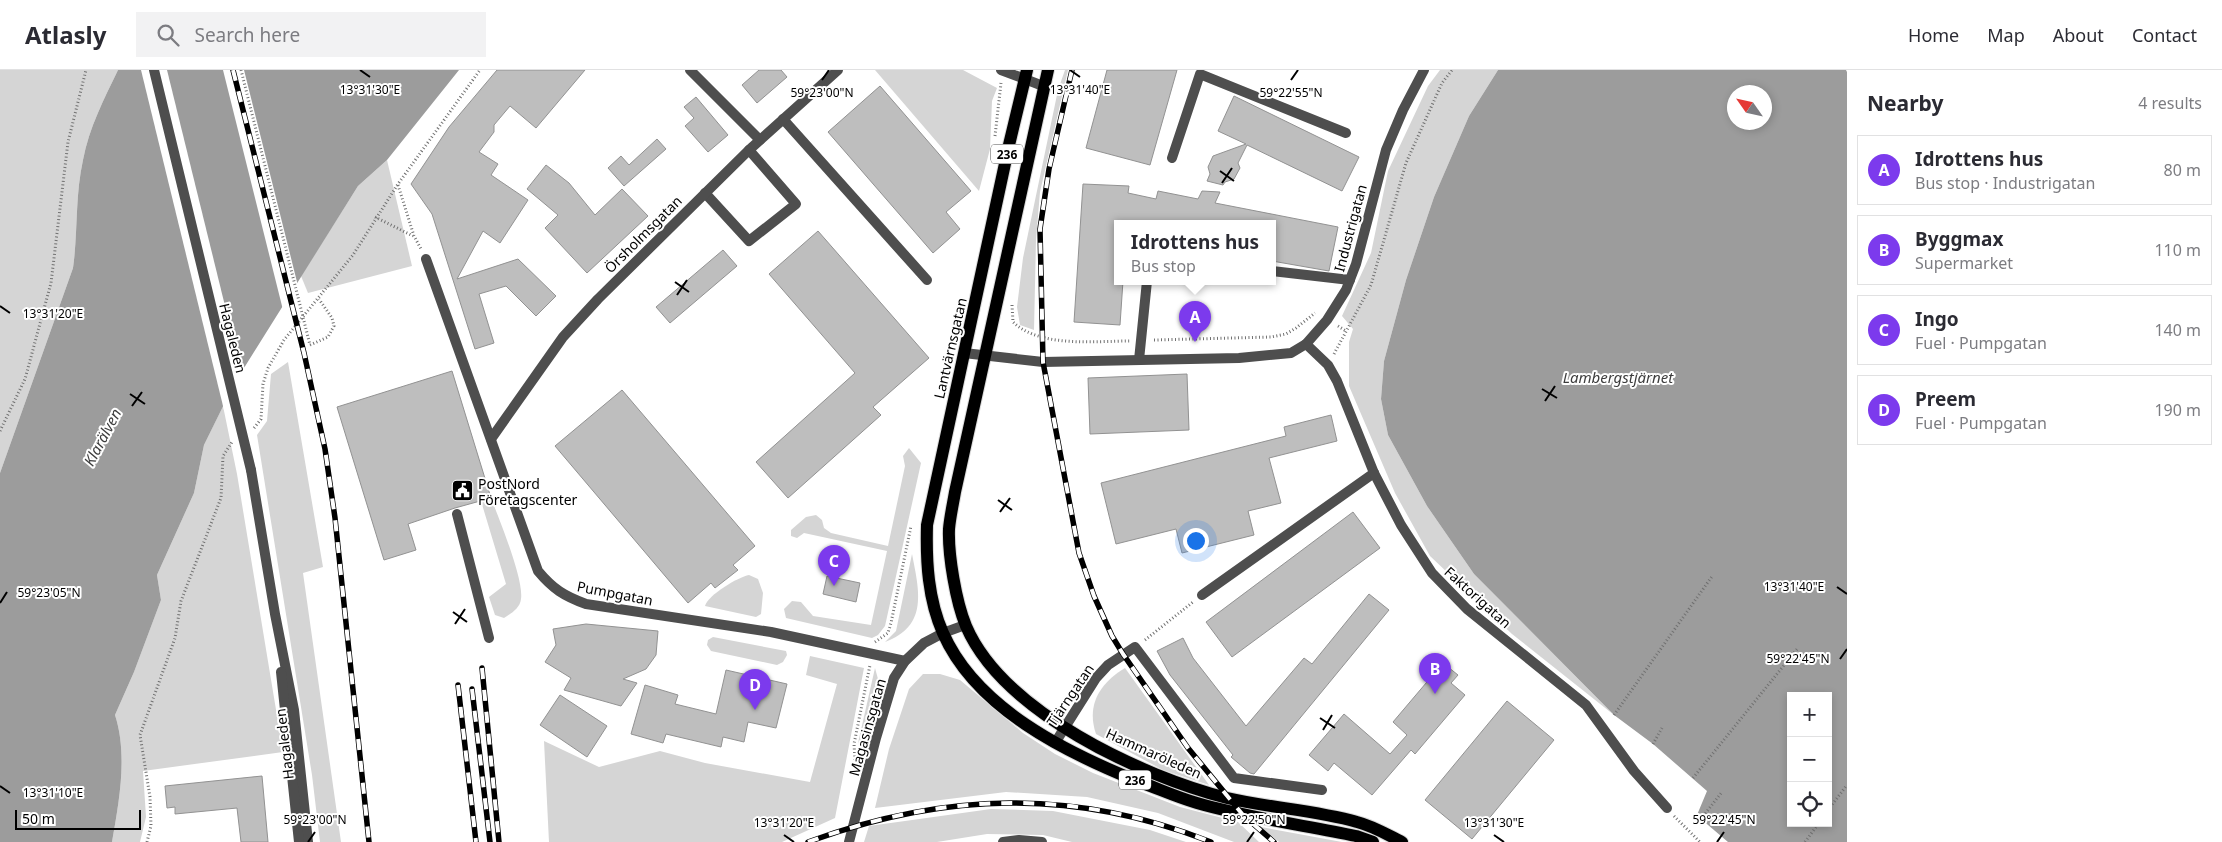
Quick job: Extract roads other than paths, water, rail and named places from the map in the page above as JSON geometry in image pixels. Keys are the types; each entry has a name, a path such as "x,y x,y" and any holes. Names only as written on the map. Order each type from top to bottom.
{"main road":[{"name":"236","path":"965,625 955,586 950,554 949,529 984,356 1048,70"},
{"name":"Lantvärnsgatan","path":"943,633 933,602 926,561 927,525 1026,75"},
{"name":"Hammaröleden","path":"965,625 978,649 1001,677 1022,698 1064,727 1115,754 1168,779 1197,789 1229,798 1359,822 1402,842"},
{"name":"Hammaröleden","path":"943,633 960,661 980,686 1016,718 1055,743 1106,768 1196,803 1243,815 1356,836 1373,842"}],"street":[{"name":"Hagaleden","path":"154,70 250,470 294,710 308,842"},
{"path":"690,70 760,140"},
{"name":"Örsholmsgatan","path":"491,439 563,337 633,263 748,150 838,70"},
{"path":"1002,70 1026,75 1043,86"},
{"name":"Industrigatan","path":"964,353 1043,362 1140,360 1269,356 1291,353 1306,344 1338,304 1350,280 1356,264 1386,150 1403,110 1424,70"},
{"path":"1172,158 1200,74 1346,133"},
{"path":"783,119 926,280"},
{"path":"705,193 749,241 796,204 748,150"},
{"name":"Pumpgatan","path":"426,258 538,571 552,588 568,598 586,604 771,632 905,661"},
{"path":"1276,271 1350,280"},
{"path":"1140,360 1147,285"},
{"name":"Faktorigatan","path":"1306,344 1328,365 1337,381 1374,473 1401,525 1432,573 1468,609 1586,705 1634,771 1667,808"},
{"path":"1202,595 1374,473"},
{"path":"457,514 489,638"},
{"name":"Hagaleden","path":"275,614 299,842"},
{"name":"Magasinsgatan","path":"849,842 894,678 905,661 924,643 943,633 965,625"},
{"name":"Tjärngatan","path":"1055,743 1096,678 1108,665 1135,647 1234,778 1322,790"},
{"path":"1002,842 1019,840 1042,842"}],"water":[{"name":"Klarälven","path":"118,70 459,70 387,160 358,186 234,384 204,445 194,493 157,575 161,600 134,672 115,715 119,730 122,762 112,842 0,842 0,473 73,268 80,174 89,137"},
{"name":"Lambergstjärnet","path":"1498,70 1846,70 1847,842 1728,842 1697,815 1707,791 1653,744 1614,715 1474,574 1427,506 1388,435 1381,399 1384,361 1406,280 1434,197 1469,116"}],"railway":[{"path":"233,70 304,353 325,449 335,518 369,842"},
{"path":"1072,70 1049,169 1040,229 1043,362 1079,553 1094,596 1112,636 1123,654 1188,748 1243,815 1274,842"},
{"path":"482,668 499,842"},
{"path":"458,685 476,842"},
{"path":"472,689 490,842"},
{"path":"808,842 859,825 909,813 959,806 1010,803 1060,805 1110,812 1160,824 1211,842"}],"place":[{"name":"Idrottens hus","path":"1195,342"},
{"name":"PostNord Företagscenter","path":"462,491"},
{"name":"Ingo","path":"834,586"},
{"name":"Byggmax","path":"1435,694"},
{"name":"Preem","path":"755,710"}]}
